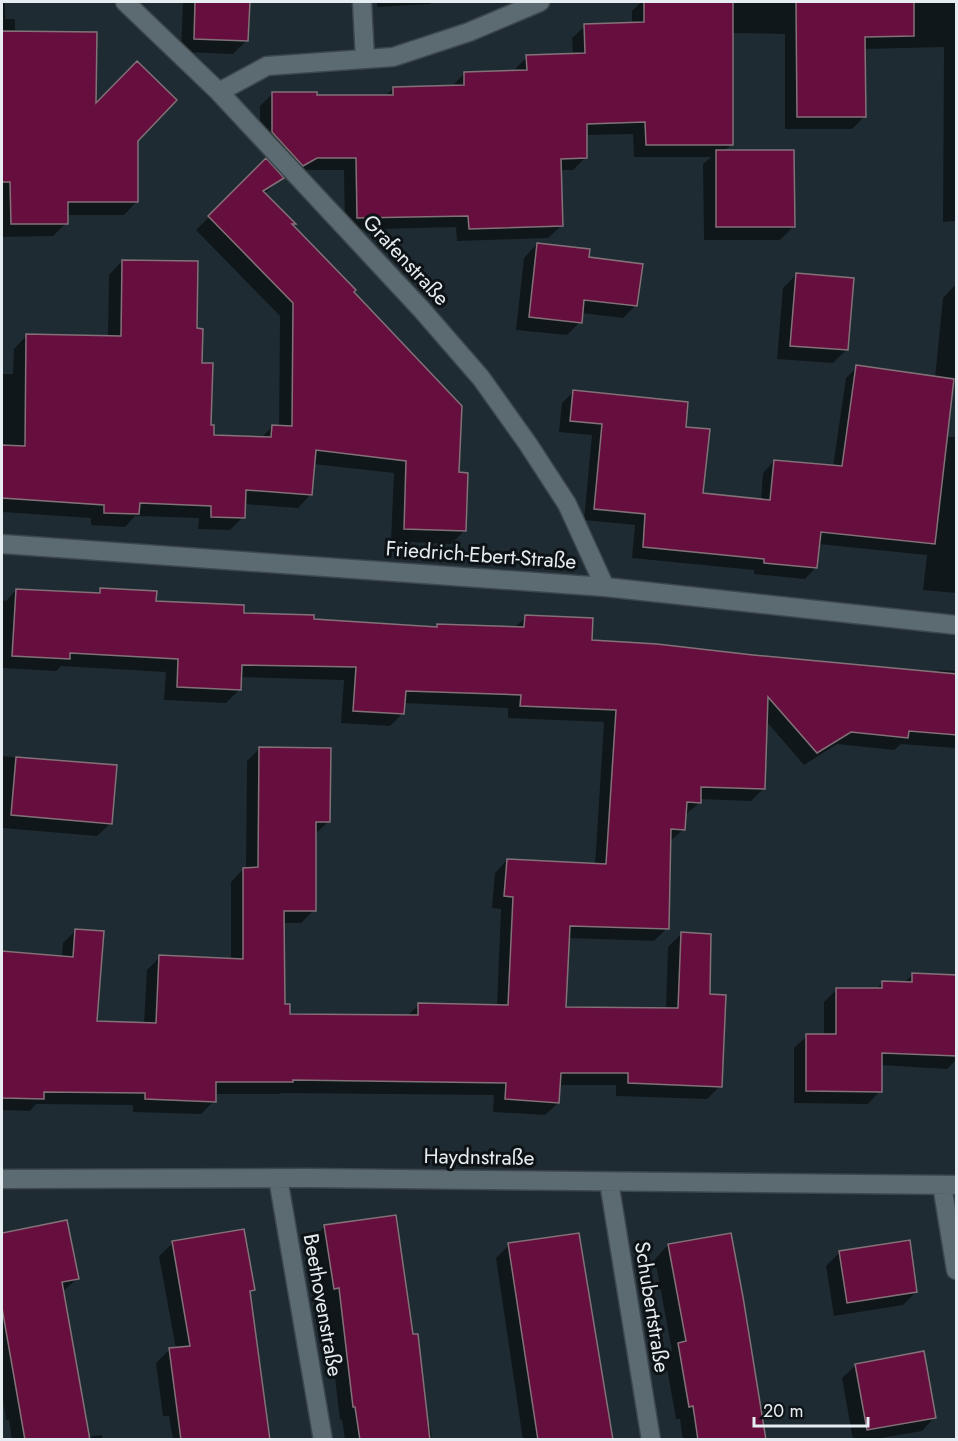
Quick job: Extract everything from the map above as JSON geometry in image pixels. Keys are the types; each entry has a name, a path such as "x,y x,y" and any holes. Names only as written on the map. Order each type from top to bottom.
{"street":[{"name":"Grafenstraße","path":"125,2 219,92 422,310 481,378 567,504 605,587"},
{"path":"362,2 365,59"},
{"path":"219,92 267,66 393,57 404,54 470,32 540,2"},
{"name":"Friedrich-Ebert-Straße","path":"2,544 605,587 957,624"},
{"name":"Haydnstraße","path":"2,1179 278,1178 949,1185"},
{"name":"Beethovenstraße","path":"278,1178 322,1440"},
{"name":"Schubertstraße","path":"609,1182 651,1440"},
{"path":"949,1185 957,1270"}],"building":[{"path":"195,2 250,2 248,41 194,39"},
{"path":"644,2 733,2 733,145 646,145 645,122 587,124 587,158 561,159 563,226 469,229 468,216 357,218 356,158 317,158 303,166 272,132 272,92 317,92 317,95 393,95 393,87 464,85 464,72 527,70 526,55 585,53 584,24 644,22"},
{"path":"796,2 914,2 914,36 865,37 866,117 797,117"},
{"path":"2,31 97,32 96,103 137,61 177,100 138,141 138,202 68,202 68,224 11,224 10,182 2,182"},
{"path":"716,150 794,150 795,227 716,227"},
{"path":"266,158 284,178 263,191 356,290 354,292 462,406 459,472 468,473 466,531 404,529 406,461 316,450 312,495 246,490 245,518 211,517 211,506 140,503 139,514 104,513 104,505 2,498 2,445 25,446 26,334 121,336 122,260 198,261 197,328 203,329 202,363 213,363 211,425 214,425 214,435 271,437 272,425 292,426 293,303 208,216"},
{"path":"537,243 590,249 589,257 643,264 637,306 584,300 582,323 529,317"},
{"path":"796,273 854,278 848,350 790,346"},
{"path":"856,365 954,379 935,544 821,532 817,568 764,563 764,559 643,547 645,514 594,509 602,424 570,421 573,390 688,402 686,427 710,429 703,493 770,500 774,460 842,466"},
{"path":"100,588 157,591 156,601 244,605 244,613 314,615 314,619 437,627 437,624 524,627 525,615 593,618 592,640 657,644 957,674 957,735 909,731 908,738 851,732 817,753 768,697 765,789 701,787 701,803 687,802 685,830 671,829 669,929 570,926 566,1007 678,1008 681,932 711,934 710,994 726,995 722,1087 628,1083 628,1073 561,1073 559,1103 505,1099 506,1083 293,1080 293,1082 216,1082 216,1102 145,1099 145,1093 44,1092 44,1099 2,1098 2,951 73,957 75,929 104,931 97,1021 156,1023 159,955 243,959 243,868 258,867 259,747 331,748 330,822 316,822 316,911 284,911 285,1004 290,1004 290,1014 418,1015 418,1003 508,1005 513,897 504,896 507,859 606,864 616,710 520,706 521,695 406,691 404,714 353,711 356,667 242,665 241,690 177,687 178,659 70,653 70,659 12,656 16,589 100,593"},
{"path":"16,757 117,765 112,824 11,815"},
{"path":"912,973 957,975 957,1056 882,1053 882,1092 806,1091 806,1034 836,1034 836,988 882,988 882,981 912,982"},
{"path":"396,1215 413,1334 418,1334 430,1440 360,1440 355,1407 353,1407 339,1288 334,1289 324,1225"},
{"path":"67,1220 79,1279 62,1282 90,1440 25,1440 2,1308 2,1233"},
{"path":"244,1229 255,1290 250,1291 270,1440 181,1440 169,1348 190,1346 172,1241"},
{"path":"579,1233 613,1440 538,1440 508,1243"},
{"path":"731,1233 766,1440 698,1440 693,1406 689,1407 678,1343 686,1341 668,1244"},
{"path":"910,1240 917,1292 847,1303 839,1251"},
{"path":"924,1351 936,1418 867,1430 855,1364"}]}
